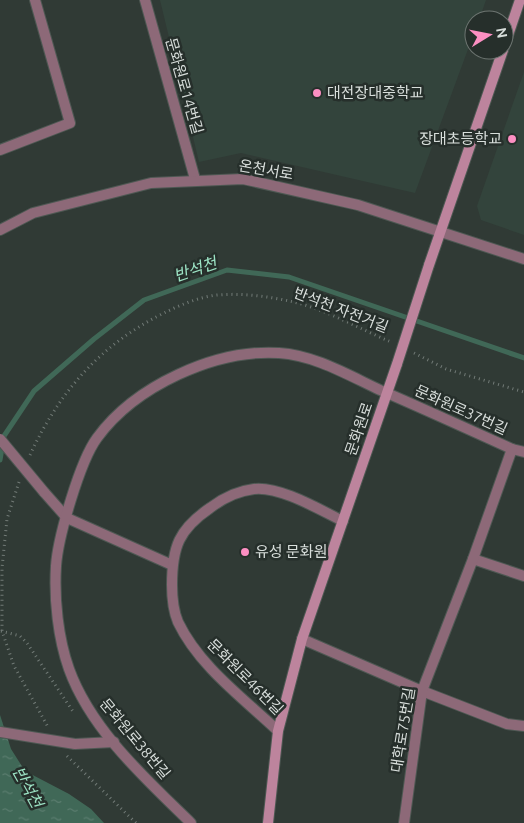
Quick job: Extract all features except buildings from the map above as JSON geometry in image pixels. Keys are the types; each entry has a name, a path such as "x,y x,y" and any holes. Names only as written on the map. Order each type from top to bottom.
{"street":[{"path":"0,150 70,123 35,0"},
{"name":"문화원로14번길","path":"145,0 195,179"},
{"name":"문화원로","path":"514,17 520,0"},
{"name":"문화원로","path":"268,823 278,730 302,639 499,60"},
{"name":"온천서로","path":"0,230 33,213 142,185 195,179 243,179 358,205 524,259"},
{"name":"문화원로38번길","path":"191,823 114,742 87,705 69,668 58,620 56,565 66,518 78,476 96,438 128,406 160,383 198,367 240,355 279,353 318,362 387,393"},
{"name":"문화원로37번길","path":"387,393 512,449 524,452"},
{"path":"0,439 66,518 172,565"},
{"name":"대학로75번길","path":"404,823 422,691 473,559 512,449"},
{"name":"문화원로46번길","path":"278,730 213,670 178,622 172,602 172,565 176,546 191,521 226,496 256,489 278,492 343,520"},
{"path":"473,559 524,576"},
{"path":"302,639 422,691 507,724 524,726"},
{"path":"0,732 75,744 114,742"}],"path":[{"name":"반석천 자전거길","path":"28,460 38,437 65,393 97,357 135,327 181,304 216,295 252,296 290,301 392,343"},
{"path":"410,350 446,369 524,392"},
{"path":"21,475 7,519 2,568 1,631 20,636 27,643 74,714"}],"shaded area":[{"name":"대전장대중학교","path":"160,0 486,0 482,10 464,10 464,60 415,193 241,153 199,162"},
{"name":"장대초등학교","path":"524,72 524,235 481,220 477,206"}],"water":[{"path":"0,715 11,749 25,771 69,794 91,809 104,823 0,823"}],"waterway":[{"name":"반석천","path":"0,460 4,436 34,391 94,339 144,300 227,270 289,277 524,358"}],"place":[{"name":"대전장대중학교","path":"317,93"},
{"name":"장대초등학교","path":"512,139"},
{"name":"유성 문화원","path":"245,552"}]}
